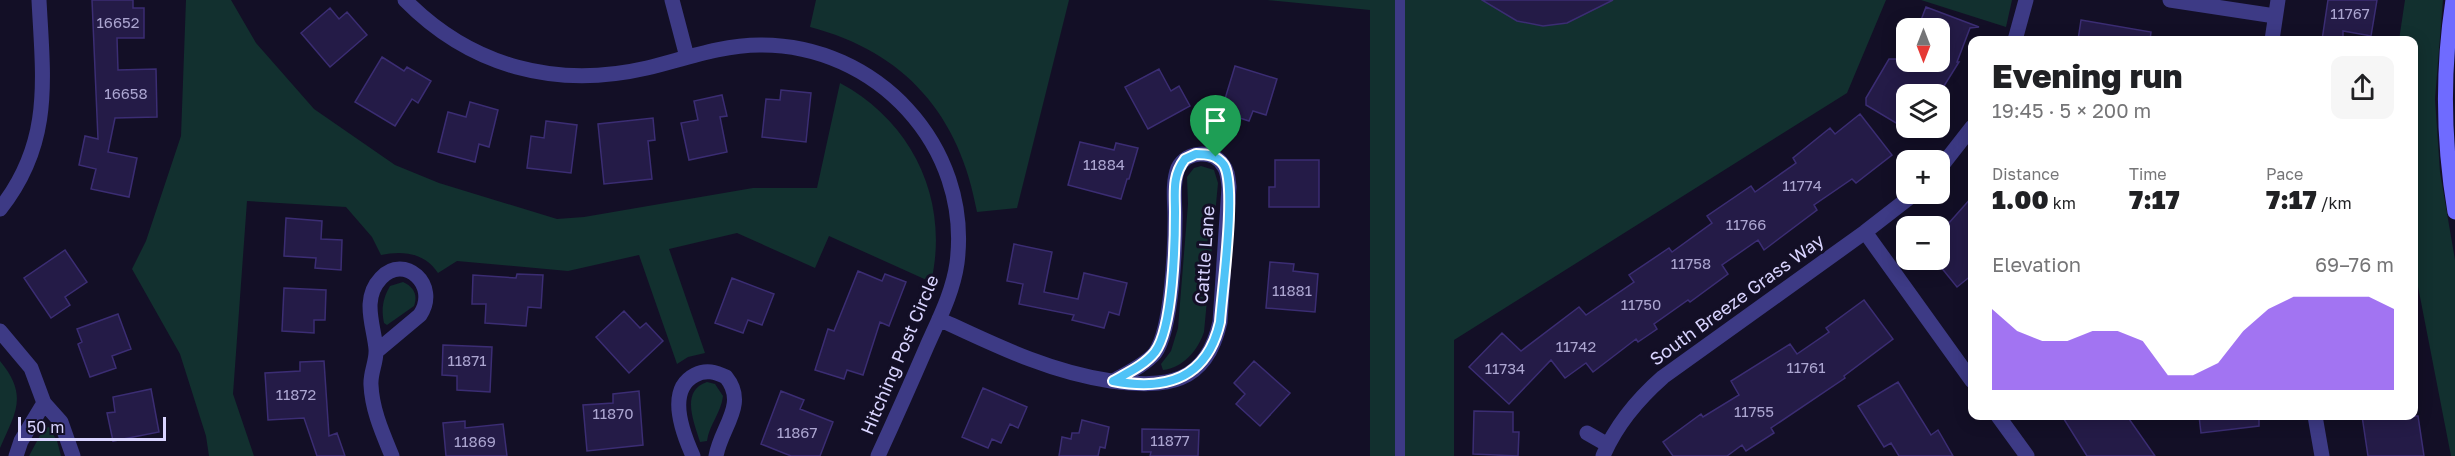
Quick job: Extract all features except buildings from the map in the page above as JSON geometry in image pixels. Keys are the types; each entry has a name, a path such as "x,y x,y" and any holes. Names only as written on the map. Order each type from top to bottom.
{"street":[{"path":"0,209 31,155 41,120 44,87 39,0"},
{"name":"Hitching Post Circle","path":"405,0 427,21 466,47 497,61 535,72 570,76 608,75 737,46 777,45 813,51 833,58 868,75 907,107 927,131 942,161 957,216 957,264 950,294 878,456"},
{"path":"672,0 687,57"},
{"path":"2016,36 2026,0"},
{"path":"2170,0 2275,16"},
{"path":"2272,36 2278,0"},
{"path":"2453,0 2445,59 2444,107 2447,159 2455,212"},
{"path":"1950,155 1968,132"},
{"name":"Cattle Lane","path":"939,319 994,345 1081,376 1132,384 1164,383 1190,372 1210,352 1220,322 1229,203 1227,173 1223,164 1216,157 1196,154 1185,159 1179,166 1175,177 1175,223 1164,333 1154,354 1113,381"},
{"name":"South Breeze Grass Way","path":"1605,450 1634,406 1663,377 1901,204"},
{"path":"1865,232 1968,375"},
{"path":"377,351 420,315 424,309 427,300 424,286 414,273 400,270 389,273 381,278 372,296 370,319 377,351 371,373 372,398 392,456"},
{"path":"0,331 26,359 38,383 44,402 61,422 73,456"},
{"path":"693,456 680,422 680,394 684,383 692,376 710,371 726,377 735,394 732,414 716,456"},
{"path":"16,456 21,441 44,402"},
{"path":"2001,420 2027,456"},
{"path":"2316,420 2322,456"},
{"path":"1587,433 1605,450"}],"lane":[{"path":"1400,0 1400,456"}],"green space":[{"path":"186,0 231,0 256,43 314,109 395,165 439,183 557,219 584,217 753,188 817,188 840,83 866,99 888,119 906,142 920,167 930,194 935,222 936,252 931,282 829,236 815,268 737,233 669,249 705,353 688,357 677,364 639,255 568,271 457,261 438,273 433,266 420,257 405,253 381,255 372,237 346,207 247,201 233,394 254,456 209,456 206,436 180,354 132,269 146,241 181,136"},
{"path":"816,0 1069,0 1017,208 977,212 969,178 957,146 942,118 923,93 901,71 874,53 844,38 810,27"},
{"path":"1267,0 1886,0 1847,93 1454,340 1454,456 1370,456 1370,10"},
{"path":"1921,0 2012,0 2006,27"},
{"path":"2405,0 2443,0 2435,99 2440,172 2455,260 2455,456 2451,456 2418,287 2418,36 2400,36"},
{"path":"1201,166 1214,170 1218,183 1204,332 1189,357 1177,366 1163,370 1161,364 1171,351 1178,328 1188,204 1187,177 1194,168"},
{"path":"403,282 414,292 416,298 414,306 387,325 384,323 383,313 386,295 390,286"},
{"path":"0,361 9,373 17,395 14,414 0,448"},
{"path":"707,382 715,384 723,396 707,441 700,442 692,417 691,400 699,386"},
{"path":"49,427 57,441 61,456 29,456 44,428"}],"route":[{"path":"1196,154 1216,157 1223,164 1227,173 1229,203 1220,322 1216,339 1202,363 1177,379 1152,385 1113,381 1154,354 1164,333 1175,223 1175,177 1179,166 1185,159 1196,154"}]}
